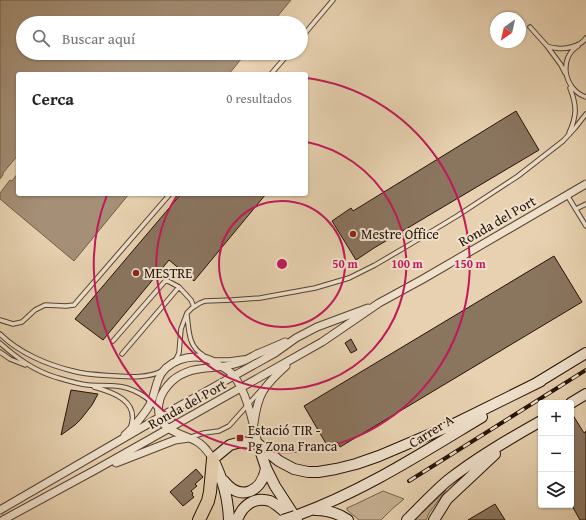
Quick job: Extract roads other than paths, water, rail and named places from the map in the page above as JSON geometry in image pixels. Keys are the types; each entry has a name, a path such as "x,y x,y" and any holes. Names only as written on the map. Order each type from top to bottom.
{"highway":[{"path":"199,520 208,501 213,459"}],"main road":[{"name":"Carrer A","path":"283,520 313,510 377,480 586,353"},
{"path":"266,468 265,476 256,488 247,492 242,492 232,489 227,485 213,459 225,448 236,442 241,442 258,444 279,461 301,471 318,472 336,469 379,456 452,425 541,381"},
{"path":"574,401 586,394"},
{"path":"407,520 447,482 470,464 538,422"},
{"path":"434,520 447,499 516,435"},
{"path":"258,444 266,468 275,486 297,520"},
{"path":"222,477 226,490 229,520"},
{"path":"237,520 241,511 248,504 253,501 264,500 276,505 293,520"},
{"path":"313,510 326,510 348,520"}],"street":[{"name":"Ronda del Port","path":"3,520 169,429 322,342 379,303 586,184"},
{"name":"Ronda del Port","path":"0,510 112,445 159,414 275,353 296,338 317,327 379,303"},
{"path":"213,459 203,446 169,429 163,424 159,414 160,398 164,390 171,382 190,370 222,367 244,362 256,355 296,338"},
{"path":"112,445 126,434 151,402 159,377 165,369 179,360 191,357 210,359 233,375 241,388 248,406 258,444"},
{"path":"253,425 258,402 265,387 294,358"},
{"path":"97,469 175,440 189,438"}],"lane":[{"path":"308,30 333,0"},
{"path":"530,27 561,65 575,99 574,119 569,133 563,141"},
{"path":"565,73 569,55 575,48 584,42 586,38"},
{"path":"547,46 562,48 584,42"},
{"path":"273,72 283,60"},
{"path":"568,82 574,90 586,96"},
{"path":"173,363 179,353 181,329 187,313 200,303 205,301 260,298 315,288 349,278 375,265 457,216 518,176 563,141 586,114"},
{"path":"567,195 586,226"},
{"path":"0,320 13,324 22,322 35,310 45,305 74,306 168,196"},
{"path":"576,209 586,204"},
{"path":"113,341 166,280 178,287 190,300 194,307"},
{"path":"122,354 178,287"},
{"path":"187,313 190,340 197,352 210,359 222,361 235,360 256,355"},
{"path":"0,334 15,346 33,356 51,365 75,372 94,375 135,377 151,375 165,369"},
{"path":"0,343 32,367"},
{"path":"0,352 10,359 54,377 112,392 126,401 132,410 132,424 129,430"},
{"path":"189,438 225,429 272,379"},
{"path":"88,385 124,387 133,390 156,406 159,414"}],"railway":[{"path":"409,481 586,370"}],"place":[{"name":"Mestre Office","path":"353,234"},
{"name":"MESTRE","path":"136,273"},
{"name":"Estació TIR - Pg Zona Franca","path":"240,438"}]}
